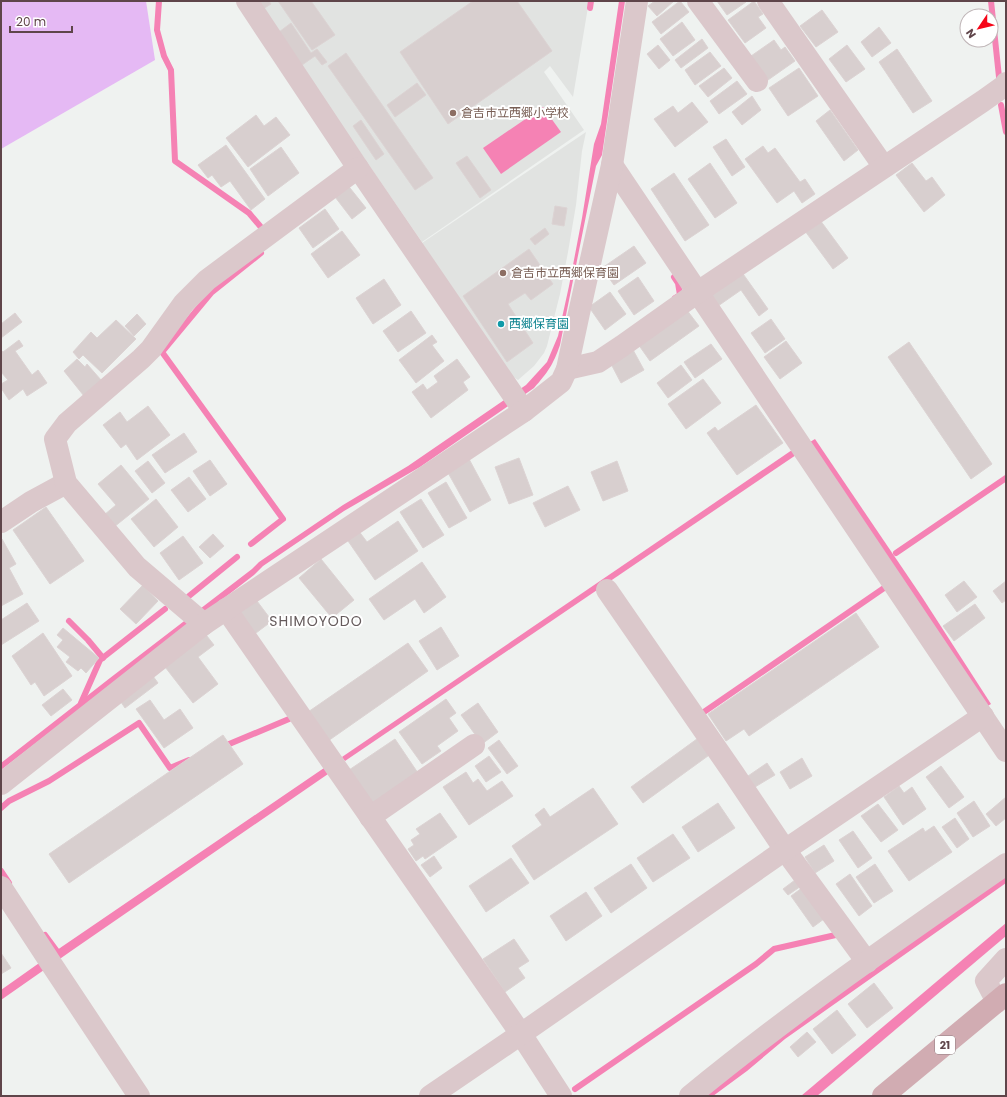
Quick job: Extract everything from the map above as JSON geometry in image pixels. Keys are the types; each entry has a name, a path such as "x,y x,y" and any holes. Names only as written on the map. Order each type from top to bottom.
{"main road":[{"name":"21","path":"883,1096 1002,998"}],"street":[{"path":"247,1 358,168 524,411"},
{"path":"1,784 204,624 524,411 561,382 567,369 578,313 612,164 637,1"},
{"path":"698,1 757,81"},
{"path":"768,1 884,168"},
{"path":"567,369 598,362 698,292 983,101 1006,83"},
{"path":"612,164 1006,751"},
{"path":"204,624 137,567 66,483 55,439 67,423 141,359 184,303 207,280 358,168"},
{"path":"1,522 31,502 66,483"},
{"path":"607,590 785,850 867,962"},
{"path":"226,609 521,1034 561,1096"},
{"path":"430,1096 785,850 983,716"},
{"path":"370,817 474,745"},
{"path":"690,1096 781,1024 1006,864"},
{"path":"1,887 139,1096"},
{"path":"1002,998 986,981 1006,959"}],"shaded area":[{"path":"1,1 146,1 155,60 1,149"},
{"name":"倉吉市立西郷小学校","path":"256,1 589,1 573,97 550,66 544,72 584,130 422,242"},
{"path":"619,1 625,1 602,155 596,166 560,345 550,368 543,377 534,388 420,467 344,511 263,566 254,575 1,770 1,763 252,569 259,562 343,505 408,466 526,385 547,362 558,336 569,286 594,144 601,124"},
{"path":"543,107 561,132 501,174 483,148"},
{"name":"倉吉市立西郷保育園","path":"586,132 568,252 560,294 547,346 544,353 534,366 518,380 512,376 422,243"},
{"path":"815,439 922,597 991,704 986,707 810,442"},
{"path":"792,450 796,455 345,761 342,757"},
{"path":"324,768 328,774 1,1000 1,990"},
{"path":"1006,871 1006,883 785,1039 747,1071 713,1096 697,1096"},
{"path":"1006,923 1006,936 817,1096 801,1096"}],"building":[{"path":"257,1 269,1 271,4 263,9"},
{"path":"278,1 311,1 335,35 312,50"},
{"path":"473,1 517,1 552,51 448,124 400,52"},
{"path":"655,1 674,1 657,16 648,6"},
{"path":"680,1 689,12 661,34 652,22"},
{"path":"717,1 745,1 746,2 727,15"},
{"path":"754,1 763,14 758,17 766,28 745,43 728,20"},
{"path":"822,10 838,32 816,47 800,26"},
{"path":"682,22 695,40 673,56 660,39"},
{"path":"291,23 311,53 317,49 327,62 322,65 315,56 302,65 279,32"},
{"path":"879,27 891,43 872,57 861,42"},
{"path":"702,39 708,48 681,68 675,60"},
{"path":"774,40 781,50 785,47 795,61 768,80 751,56"},
{"path":"658,45 670,60 659,69 647,54"},
{"path":"847,45 865,69 846,82 829,59"},
{"path":"897,49 932,101 913,113 879,62"},
{"path":"710,52 721,66 695,85 685,70"},
{"path":"346,53 433,178 415,190 328,66"},
{"path":"724,68 732,78 708,97 699,86"},
{"path":"799,68 818,96 788,116 769,88"},
{"path":"737,81 747,94 719,114 710,101"},
{"path":"417,83 426,95 395,117 387,105"},
{"path":"752,96 761,110 742,125 732,112"},
{"path":"692,102 708,122 675,147 654,119 673,106 678,113"},
{"path":"830,110 858,150 844,161 816,121"},
{"path":"256,115 264,126 276,117 290,135 248,167 226,138"},
{"path":"361,120 384,154 376,160 353,126"},
{"path":"726,139 745,167 732,176 713,147"},
{"path":"226,145 265,199 251,210 230,181 221,187 212,175 208,178 198,165"},
{"path":"763,146 768,153 775,148 800,182 805,179 815,194 802,203 794,191 777,203 745,159"},
{"path":"281,147 299,173 268,196 250,169"},
{"path":"467,156 491,190 480,198 456,163"},
{"path":"710,163 737,203 715,218 688,179"},
{"path":"912,163 926,181 932,177 945,195 924,212 896,175"},
{"path":"674,173 709,225 685,241 651,189"},
{"path":"346,183 366,208 352,219 332,193"},
{"path":"555,206 567,208 564,226 552,224"},
{"path":"325,209 339,229 313,248 299,228"},
{"path":"820,220 848,258 833,269 805,231"},
{"path":"545,228 549,234 535,245 530,239"},
{"path":"342,231 360,255 328,278 311,254"},
{"path":"634,246 646,263 614,285 602,268"},
{"name":"西郷保育園","path":"529,249 553,284 531,300 525,293 508,304 533,343 507,362 463,296"},
{"path":"741,271 768,309 759,316 741,290 718,306 709,294"},
{"path":"638,277 654,301 634,315 618,291"},
{"path":"384,279 401,305 373,324 356,298"},
{"path":"610,292 626,314 605,330 589,307"},
{"path":"686,309 699,326 650,361 638,344"},
{"path":"411,311 426,333 398,352 383,331"},
{"path":"15,313 22,322 1,338 1,324"},
{"path":"137,314 146,324 134,336 125,326"},
{"path":"771,319 785,339 765,353 751,333"},
{"path":"116,320 136,339 102,373 83,355 79,359 73,352 91,332 97,338"},
{"path":"432,335 437,342 432,345 444,361 416,383 399,360"},
{"path":"19,340 23,346 15,351 32,375 38,370 47,383 27,396 23,389 9,400 1,388 1,384 8,380 1,372 1,350 3,352"},
{"path":"786,341 802,363 780,379 764,357"},
{"path":"909,342 992,464 971,479 888,357"},
{"path":"711,344 722,359 695,378 684,362"},
{"path":"632,348 644,370 621,383 609,360"},
{"path":"77,359 85,367 87,364 101,380 84,396 64,371"},
{"path":"457,359 470,377 463,382 468,390 431,418 412,392 423,384 427,390 438,382 434,376"},
{"path":"681,365 692,380 668,398 657,383"},
{"path":"703,379 721,403 686,429 668,404"},
{"path":"756,405 783,443 737,475 707,433 715,427 718,431"},
{"path":"148,406 170,435 137,460 126,444 121,448 103,425 120,412 127,422"},
{"path":"184,433 197,452 165,473 152,455"},
{"path":"519,458 533,495 509,504 495,467"},
{"path":"469,459 491,500 470,512 447,471"},
{"path":"210,460 227,484 210,496 193,471"},
{"path":"148,461 165,483 152,493 135,471"},
{"path":"617,461 628,491 603,501 591,472"},
{"path":"121,465 149,499 114,527 104,515 116,505 98,484"},
{"path":"189,477 206,499 188,512 171,490"},
{"path":"446,482 467,518 449,528 428,493"},
{"path":"568,486 580,510 545,527 533,503"},
{"path":"156,499 178,527 154,547 131,519"},
{"path":"421,499 444,535 423,548 400,512"},
{"path":"46,507 84,561 50,584 13,530"},
{"path":"398,521 418,551 375,580 346,538 358,530 367,542"},
{"path":"213,534 224,546 210,558 199,547"},
{"path":"183,536 203,563 179,580 160,553"},
{"path":"2,539 16,564 9,568 23,594 1,606 1,540"},
{"path":"321,559 354,600 332,618 299,578"},
{"path":"422,562 446,597 424,613 415,599 384,620 369,599"},
{"path":"964,581 977,597 957,612 945,595"},
{"path":"1006,581 1006,600 1002,603 993,591"},
{"path":"143,585 158,601 136,624 120,609"},
{"path":"254,597 272,621 252,636 234,612"},
{"path":"27,603 39,621 1,645 1,620"},
{"path":"975,604 985,618 954,641 943,626"},
{"path":"856,613 879,647 749,736 744,729 726,741 708,714"},
{"path":"441,627 459,656 437,670 419,641"},
{"path":"63,628 99,658 86,673 81,668 78,671 66,662 70,657 57,647 63,640 57,635"},
{"path":"203,631 214,645 198,657 218,684 193,703 162,663"},
{"path":"43,633 72,676 44,696 35,682 31,685 12,656"},
{"path":"408,643 428,671 328,741 308,712"},
{"path":"150,672 158,683 125,708 117,696"},
{"path":"63,689 72,700 51,716 42,705"},
{"path":"446,699 456,713 449,718 458,731 437,746 441,751 422,764 399,732"},
{"path":"150,700 164,720 180,709 193,728 164,748 136,709"},
{"path":"478,703 498,732 482,744 461,715"},
{"path":"223,735 243,764 69,883 49,854"},
{"path":"701,736 712,753 643,803 631,787"},
{"path":"395,739 418,773 372,803 349,770"},
{"path":"499,740 518,766 507,774 488,748"},
{"path":"489,756 501,772 486,782 475,766"},
{"path":"802,758 812,776 790,789 780,772"},
{"path":"767,763 775,775 755,787 748,776"},
{"path":"941,766 964,797 949,808 926,777"},
{"path":"466,772 473,783 478,779 487,791 502,781 513,796 469,825 443,787"},
{"path":"899,786 904,793 912,787 926,809 903,825 884,797"},
{"path":"593,788 618,824 534,880 512,846 542,825 535,815 544,808 550,817"},
{"path":"1006,797 1006,818 996,826 986,814"},
{"path":"974,801 990,826 973,837 957,813"},
{"path":"718,803 735,828 698,852 682,827"},
{"path":"878,804 898,830 881,842 861,816"},
{"path":"440,813 457,837 425,859 423,856 416,861 408,849 414,845 411,840 420,834 416,829"},
{"path":"955,818 969,839 957,848 942,827"},
{"path":"934,826 952,852 909,881 888,851 923,828 925,832"},
{"path":"853,831 872,858 858,868 839,840"},
{"path":"673,834 690,858 653,882 637,858"},
{"path":"824,845 834,861 815,873 805,857"},
{"path":"434,856 442,868 430,877 421,865"},
{"path":"511,858 529,883 486,912 469,886"},
{"path":"631,864 647,888 611,913 594,888"},
{"path":"875,864 893,891 874,903 856,877"},
{"path":"850,874 872,906 859,916 836,884"},
{"path":"799,877 804,884 788,895 783,889"},
{"path":"806,885 828,916 813,927 791,896"},
{"path":"586,892 602,916 566,941 550,916"},
{"path":"514,939 529,961 518,968 525,978 505,992 483,959"},
{"path":"1,953 11,968 1,974"},
{"path":"874,983 893,1008 867,1028 848,1004"},
{"path":"837,1010 856,1035 832,1054 813,1029"},
{"path":"807,1032 816,1042 798,1057 790,1047"}],"waterway":[{"path":"159,1 157,30 164,56 171,70 175,161 249,213 260,226"},
{"path":"590,8 591,1"},
{"path":"991,1 999,77"},
{"path":"1001,105 1006,132"},
{"path":"251,544 283,519 162,352 211,293 261,253"},
{"path":"674,277 678,283 680,295 675,298"},
{"path":"896,553 1006,478"},
{"path":"189,596 237,557"},
{"path":"701,714 884,588"},
{"path":"81,703 100,660 165,609"},
{"path":"69,621 103,658"},
{"path":"222,747 289,719"},
{"path":"1,808 9,801 49,781 139,723 170,768 189,760"},
{"path":"1,871 9,883"},
{"path":"575,1089 756,964 774,949 840,934"},
{"path":"45,935 59,954"}],"place":[{"name":"倉吉市立西郷小学校","path":"453,113"},
{"name":"倉吉市立西郷保育園","path":"503,273"},
{"name":"西郷保育園","path":"501,324"}],"district":[{"name":"SHIMOYODO","path":"316,621"}]}
